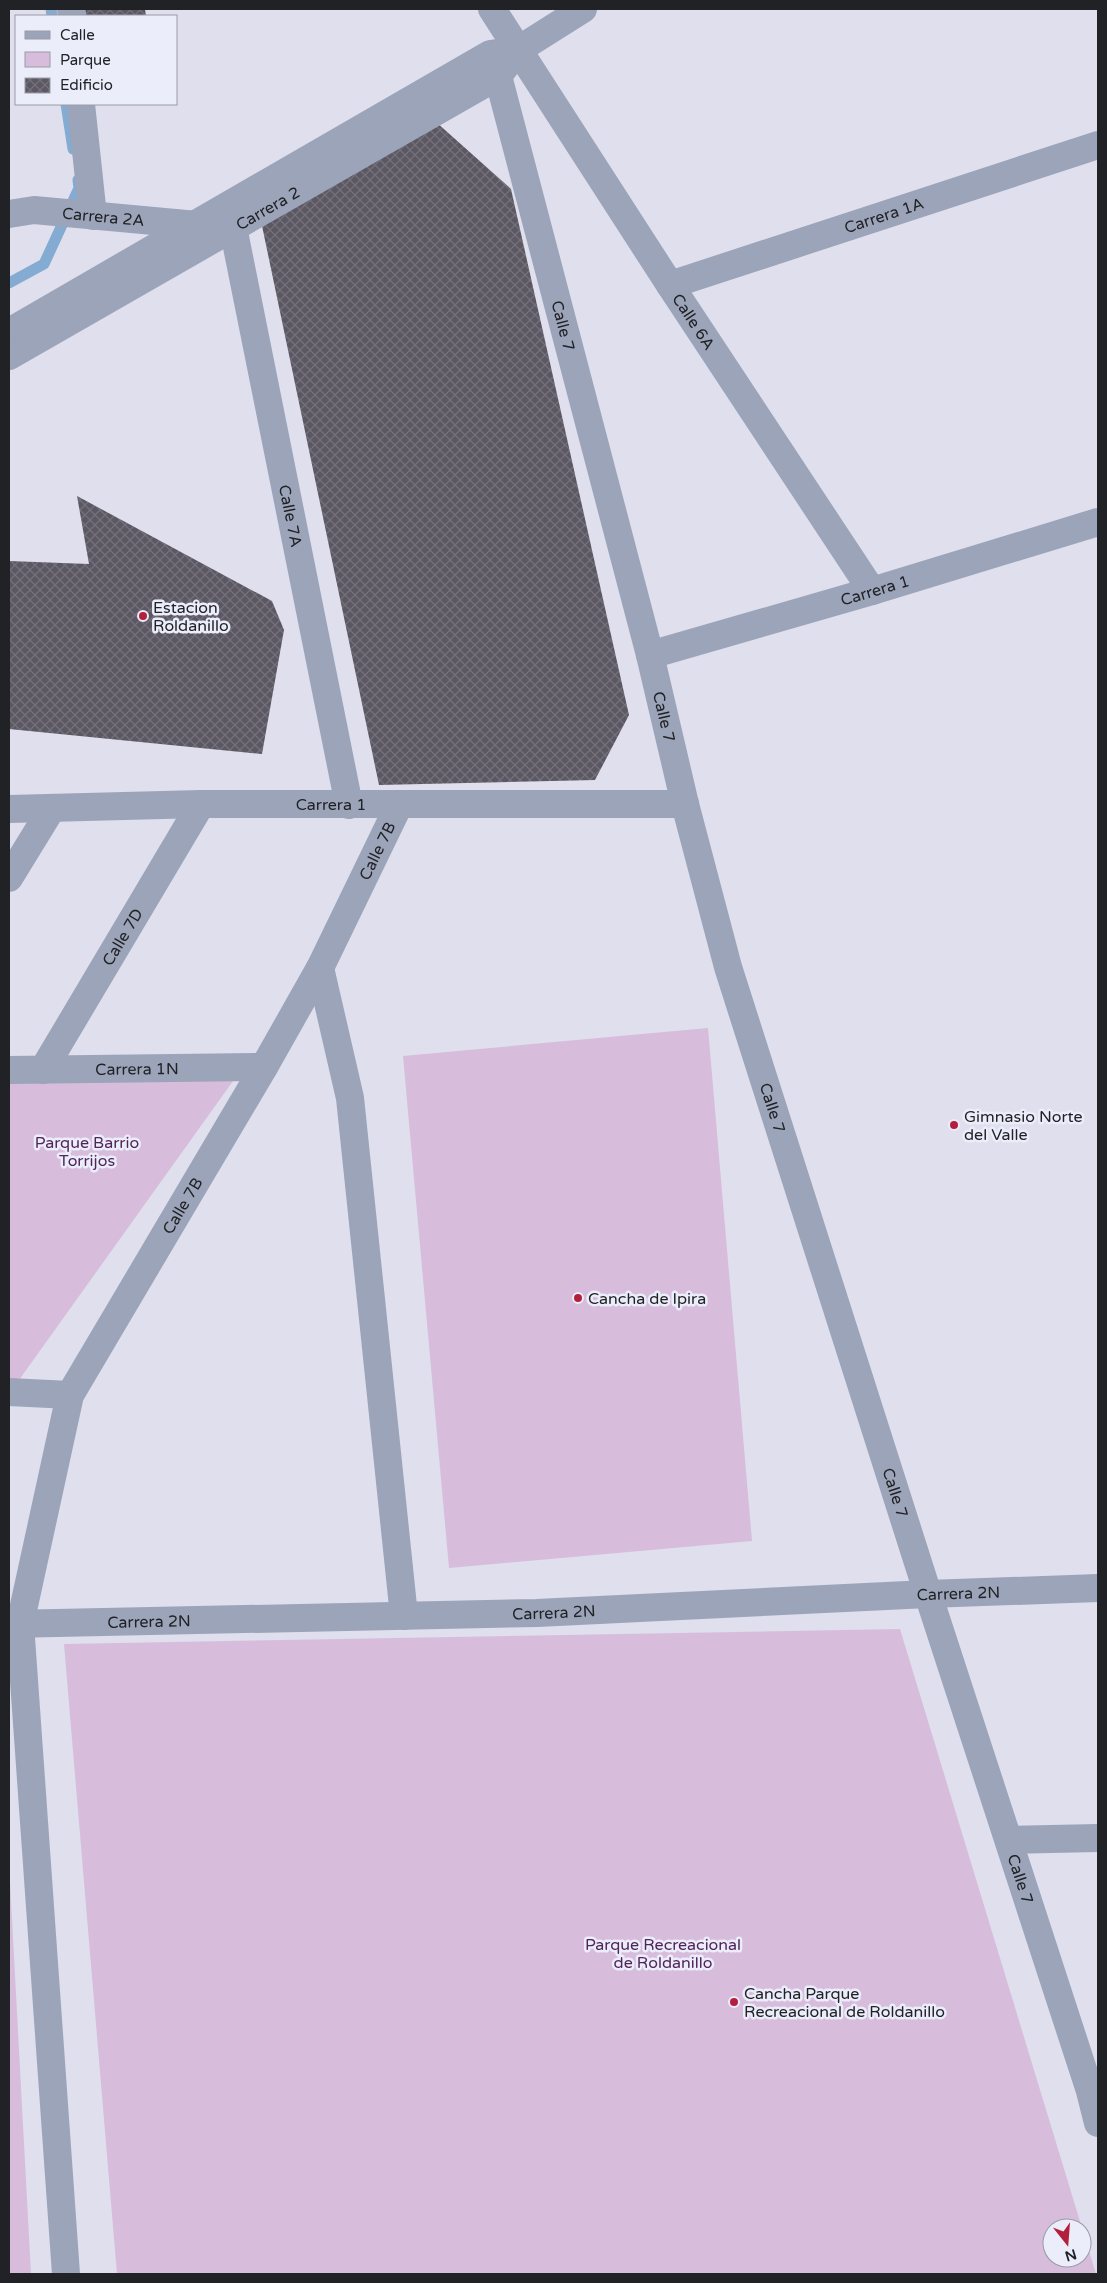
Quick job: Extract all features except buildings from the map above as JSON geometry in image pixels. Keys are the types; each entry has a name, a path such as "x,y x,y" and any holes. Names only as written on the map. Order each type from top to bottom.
{"street":[{"path":"492,9 518,50"},
{"name":"Carrera 2","path":"9,332 197,224 230,217 498,76 518,50 583,9"},
{"name":"Carrera 2","path":"9,356 490,54 518,50"},
{"name":"Calle 6A","path":"518,50 872,591"},
{"name":"Calle 7","path":"498,76 650,655 685,804 728,967 928,1594 1094,2090 1098,2123"},
{"path":"81,105 86,215"},
{"name":"Carrera 1A","path":"670,285 1098,145"},
{"name":"Carrera 2A","path":"21,212 197,224"},
{"name":"Calle 7A","path":"230,217 349,805"},
{"name":"Carrera 1","path":"650,655 872,591 1098,522"},
{"name":"Carrera 1","path":"9,809 201,804 685,804"},
{"name":"Calle 7D","path":"43,1070 201,804"},
{"name":"Calle 7B","path":"66,2274 14,1624 70,1395 264,1067 320,968 398,805"},
{"path":"9,878 52,808"},
{"path":"320,968 350,1098 404,1616"},
{"name":"Carrera 1N","path":"9,1070 264,1067"},
{"path":"9,1392 70,1395"},
{"name":"Carrera 2N","path":"14,1624 537,1613 928,1594 1098,1588"},
{"path":"1009,1840 1098,1838"}],"green space":[{"name":"Cancha de Ipira","path":"708,1028 752,1541 449,1568 403,1056"},
{"name":"Parque Barrio Torrijos","path":"9,1072 238,1074 9,1394"},
{"name":"Parque Recreacional de Roldanillo","path":"900,1629 1079,2218 1042,2218 1042,2268 1092,2268 1092,2261 1096,2274 117,2274 64,1644"},
{"path":"9,1863 31,2274 9,2274"}],"waterway":[{"path":"51,9 52,15"},
{"path":"66,105 73,149"},
{"path":"9,283 44,264 79,188 78,180"}],"place":[{"name":"Estacion Roldanillo","path":"143,616"},
{"name":"Gimnasio Norte del Valle","path":"954,1125"},
{"name":"Cancha de Ipira","path":"578,1298"},
{"name":"Cancha Parque Recreacional de Roldanillo","path":"734,2002"}]}
